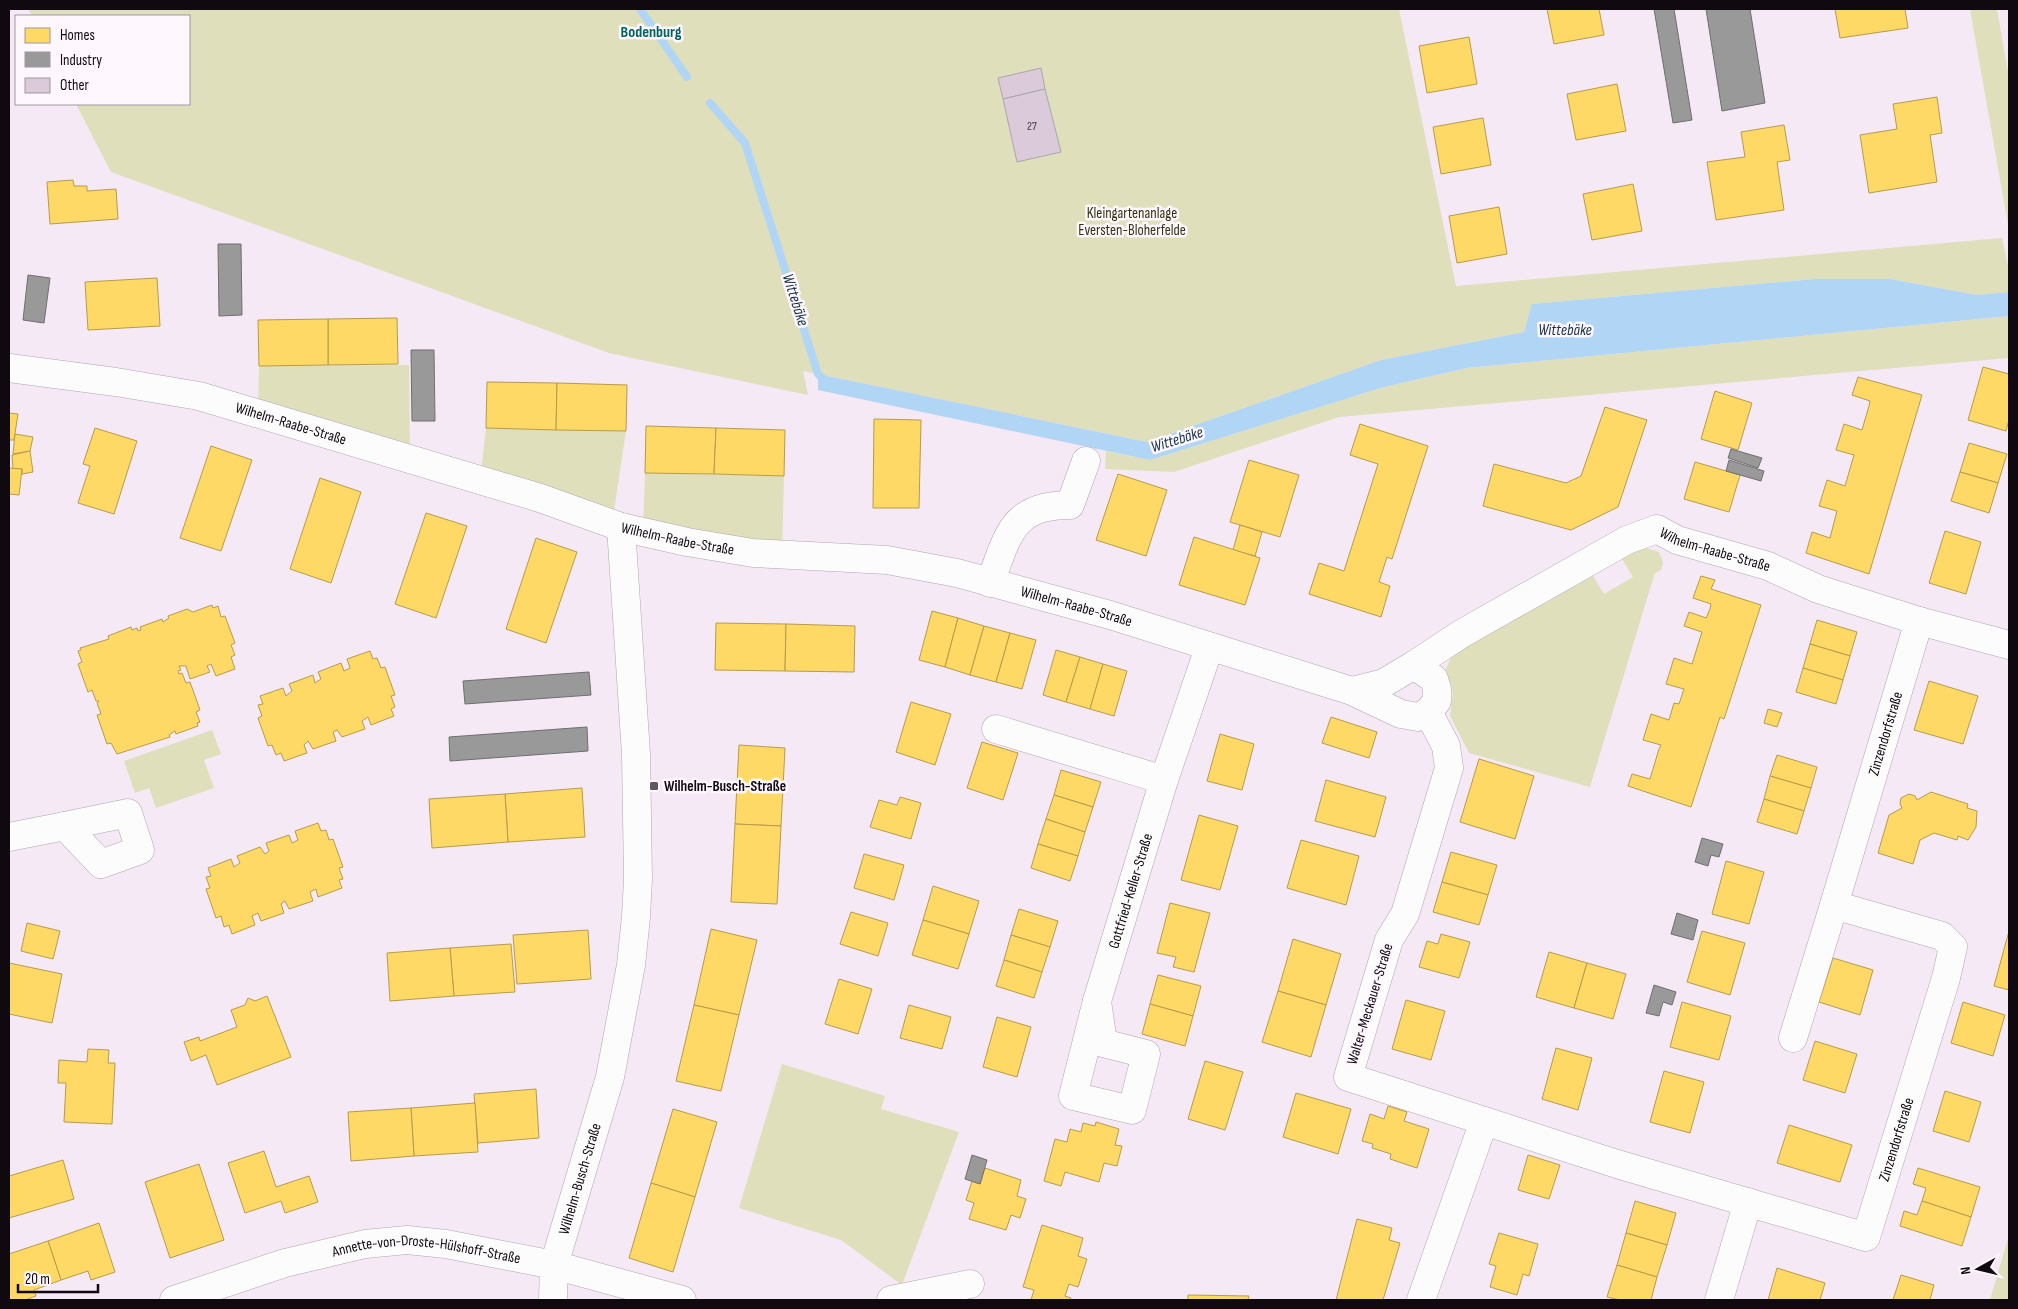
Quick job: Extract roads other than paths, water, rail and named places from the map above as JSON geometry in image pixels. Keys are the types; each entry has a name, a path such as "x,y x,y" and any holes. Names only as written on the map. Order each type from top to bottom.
{"street":[{"name":"Wilhelm-Raabe-Straße","path":"9,368 116,382 199,396 540,498 621,527 752,553 887,560 957,574 1110,615 1209,648 1352,691 1401,714 1418,716 1428,712"},
{"path":"990,583 1007,540 1017,522 1031,512 1047,505 1070,505 1086,461"},
{"name":"Wilhelm-Busch-Straße","path":"554,1300 554,1265 610,1076 631,965 636,917 636,754 621,527"},
{"name":"Wilhelm-Raabe-Straße","path":"1352,691 1384,683 1460,634 1627,540 1656,529 1677,540 1768,566 1818,590 1919,621 2009,645"},
{"name":"Zinzendorfstraße","path":"1792,1038 1919,621"},
{"name":"Gottfried-Keller-Straße","path":"1097,1001 1164,780 1209,648"},
{"path":"1414,665 1434,679 1437,689 1437,701 1428,712"},
{"name":"Walter-Meckauer-Straße","path":"1428,712 1446,746 1449,768 1405,914 1389,940 1348,1077 1748,1202"},
{"path":"996,728 1164,780"},
{"path":"9,837 65,826"},
{"name":"Zinzendorfstraße","path":"1748,1202 1866,1237 1946,978 1953,947 1942,936 1834,905"},
{"path":"1422,1300 1484,1121"},
{"path":"1719,1300 1748,1202"},
{"name":"Annette-von-Droste-Hülshoff-Straße","path":"174,1300 286,1262 365,1244 407,1240 446,1244 554,1265 682,1300"},
{"path":"891,1300 970,1284"}],"water":[{"name":"Wittebäke","path":"1815,279 1890,279 1977,295 2009,292 2009,316 1467,368 1384,387 1150,460 818,390 818,374 1147,442 1381,360 1524,332 1532,304"}],"waterway":[{"name":"Wittebäke","path":"640,9 687,77"},
{"name":"Wittebäke","path":"710,103 745,143 818,374 825,381"}],"place":[{"name":"Wilhelm-Busch-Straße","path":"654,786"}],"district":[{"name":"Bodenburg","path":"651,32"}],"park label":[{"name":"Kleingartenanlage Eversten-Bloherfelde","path":"1132,222"}]}
